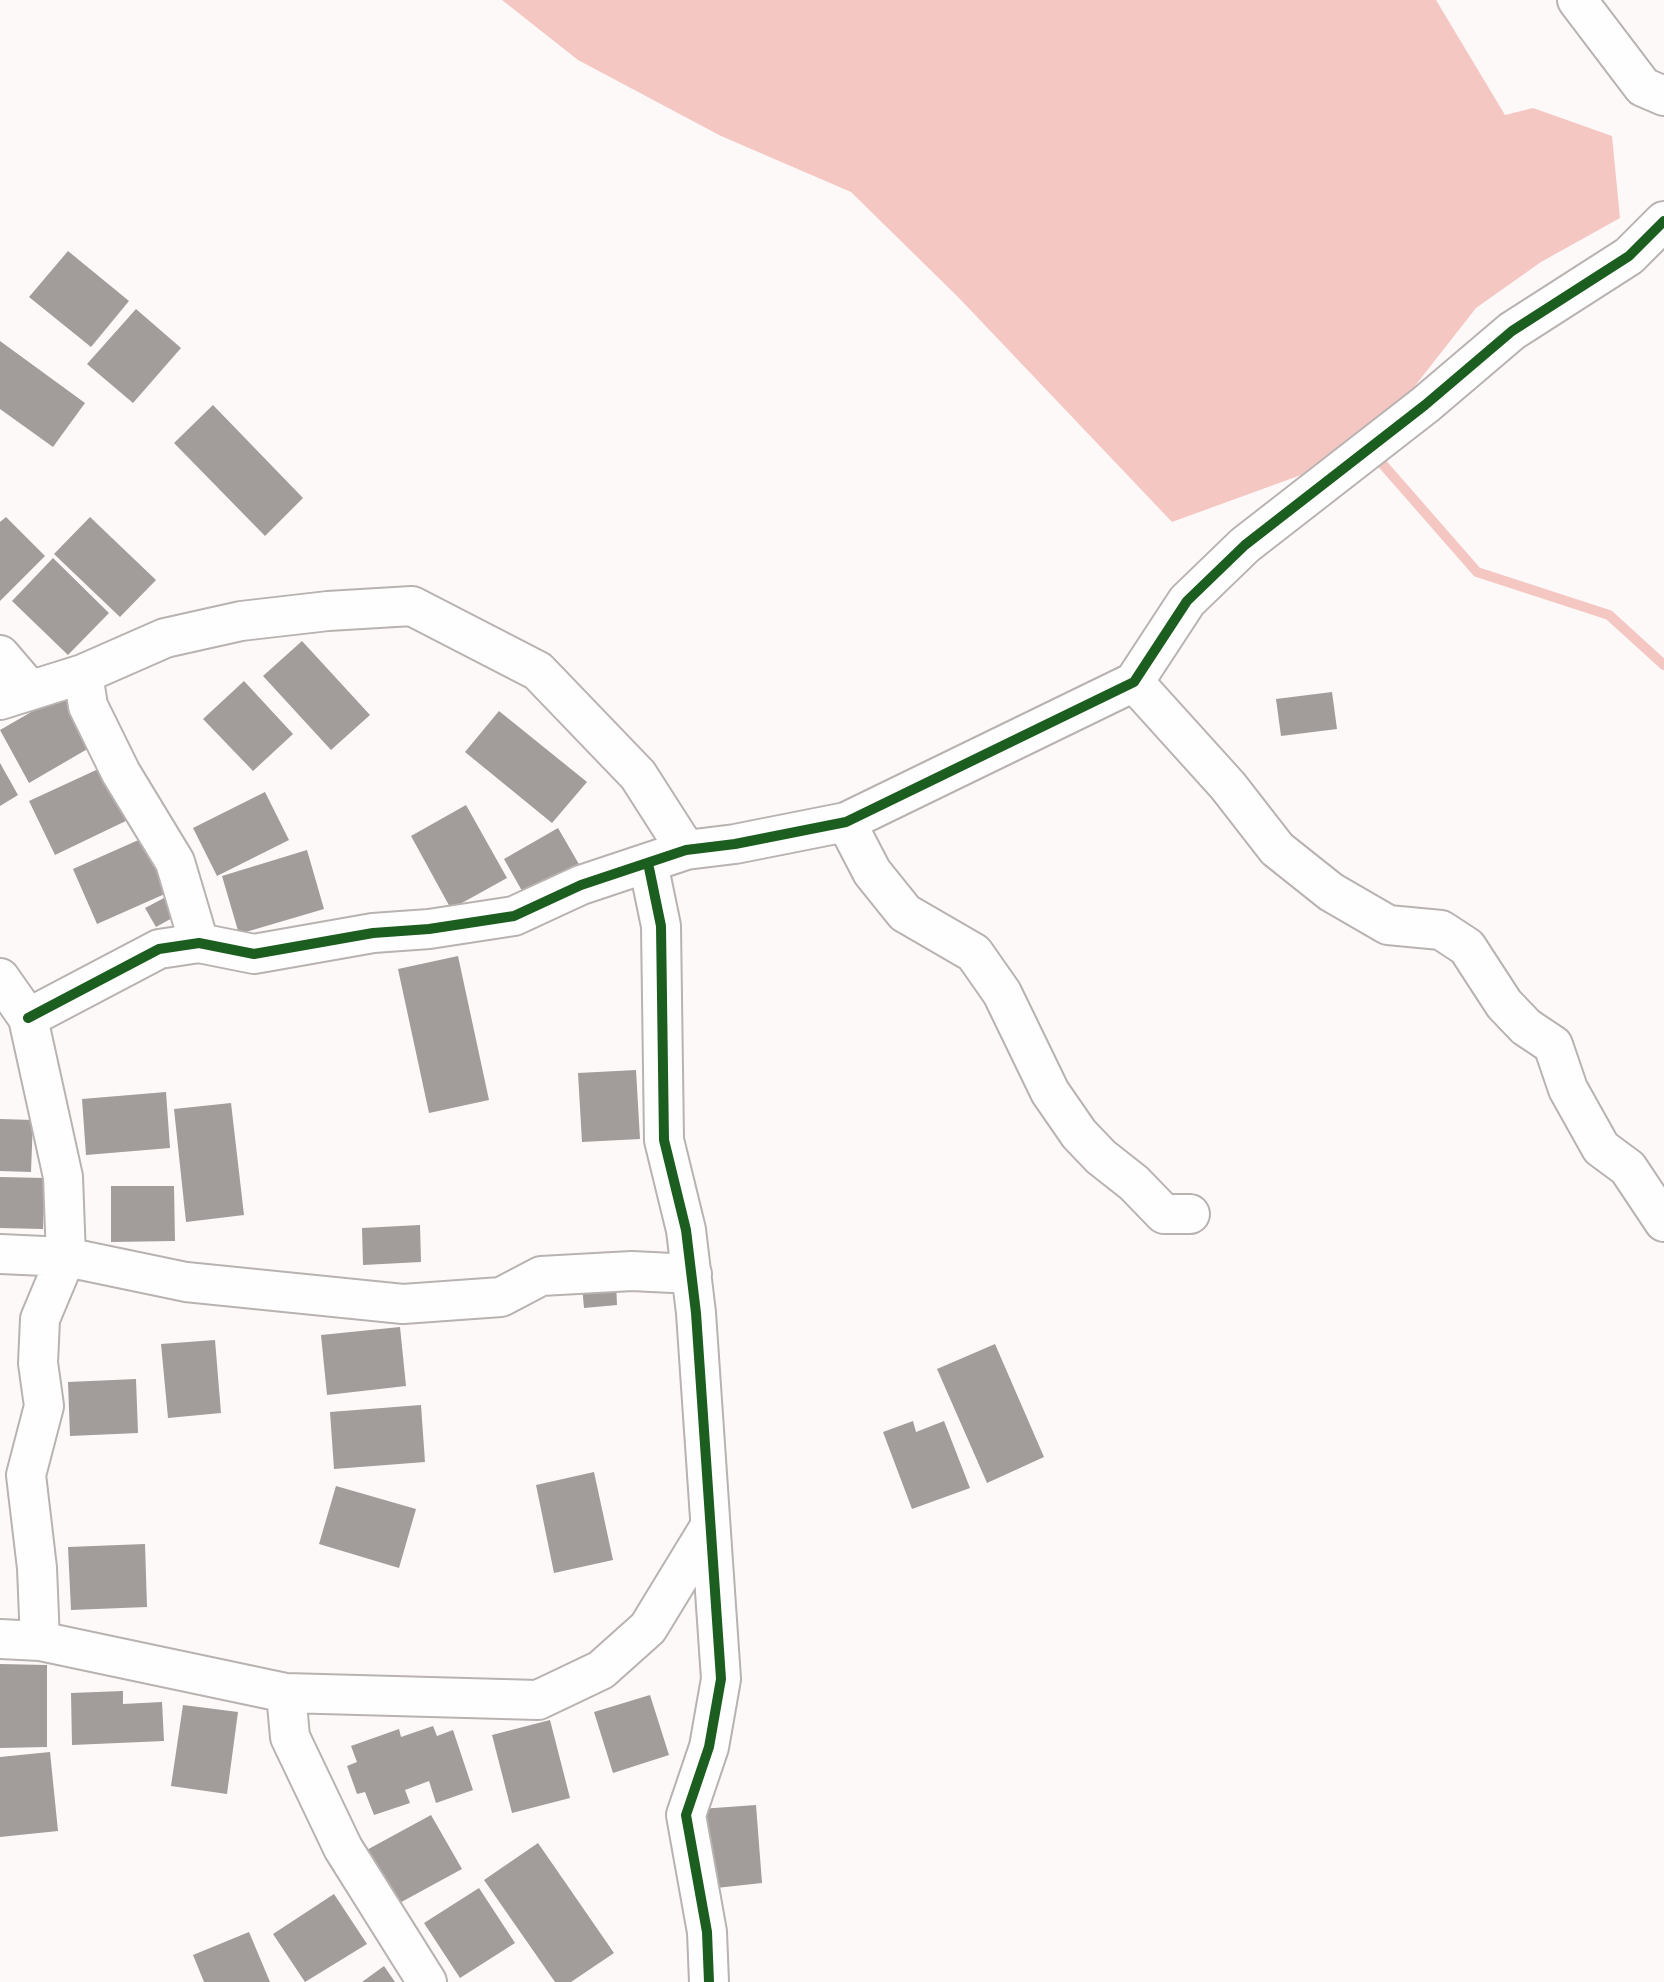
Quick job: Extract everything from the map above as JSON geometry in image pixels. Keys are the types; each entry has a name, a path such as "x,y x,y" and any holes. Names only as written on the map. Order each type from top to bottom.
{"street":[{"path":"1577,0 1643,87 1664,96"},
{"path":"28,1018 93,986 159,948 199,943 254,954 359,935 429,929 514,916 580,885 686,849 735,844 846,822 1134,682 1187,601 1245,545 1388,434 1512,331 1629,256 1664,221"},
{"path":"0,655 15,695 83,674 166,638 241,621 328,611 412,606 538,671 638,775 686,849"},
{"path":"83,674 88,706 93,717 121,773 175,862 199,943"},
{"path":"1134,682 1228,786 1277,849 1331,892 1388,925 1441,930 1466,947 1504,1003 1526,1027 1553,1045 1567,1089 1601,1147 1629,1168 1664,1222"},
{"path":"846,822 872,872 905,913 974,953 1002,993 1049,1092 1079,1135 1101,1157 1134,1182 1164,1214 1190,1214"},
{"path":"648,863 661,926 664,1140 686,1230 692,1274 721,1679 709,1747 686,1815 706,1932 709,1982"},
{"path":"0,978 28,1018 63,1177 66,1257 40,1319 38,1363 44,1406 26,1475 37,1568 40,1641"},
{"path":"0,1254 66,1257 186,1282 403,1304 501,1297 541,1276 632,1271 692,1274"},
{"path":"0,1639 40,1641 286,1693 538,1700 601,1670 648,1628 709,1528"},
{"path":"286,1693 290,1737 343,1849 427,1982"}],"shaded area":[{"path":"502,0 1436,0 1505,115 1533,108 1612,136 1620,218 1541,262 1476,308 1411,391 1301,475 1172,522 959,298 851,192 721,136 578,60"}],"building":[{"path":"68,251 129,301 91,347 29,297"},
{"path":"136,309 181,348 133,403 87,364"},
{"path":"0,341 85,403 53,447 0,409"},
{"path":"213,405 303,498 265,536 174,443"},
{"path":"6,517 45,556 0,601 0,522"},
{"path":"90,517 156,580 120,617 54,554"},
{"path":"53,558 109,613 68,655 12,601"},
{"path":"302,641 370,715 331,750 263,676"},
{"path":"244,681 293,734 253,771 203,719"},
{"path":"66,692 96,744 29,783 0,730"},
{"path":"1332,692 1337,729 1281,736 1276,699"},
{"path":"499,711 587,782 552,823 465,752"},
{"path":"0,763 18,795 0,806"},
{"path":"107,765 132,818 55,855 29,801"},
{"path":"265,792 289,840 217,876 193,828"},
{"path":"466,805 507,878 451,909 411,836"},
{"path":"558,828 580,866 526,898 504,859"},
{"path":"143,838 167,893 97,924 73,869"},
{"path":"307,850 324,909 239,934 222,876"},
{"path":"164,898 174,917 156,927 145,908"},
{"path":"458,956 489,1100 429,1113 398,969"},
{"path":"636,1070 640,1139 582,1142 578,1073"},
{"path":"166,1092 170,1148 86,1155 82,1099"},
{"path":"231,1103 244,1215 186,1222 174,1109"},
{"path":"0,1119 33,1120 31,1172 0,1171"},
{"path":"0,1177 45,1178 43,1229 0,1228"},
{"path":"111,1186 174,1186 175,1241 111,1242"},
{"path":"420,1225 421,1262 363,1265 362,1228"},
{"path":"616,1283 617,1305 584,1308 582,1286"},
{"path":"400,1327 406,1386 327,1395 321,1335"},
{"path":"215,1340 221,1413 168,1418 161,1344"},
{"path":"995,1344 1044,1457 987,1483 937,1369"},
{"path":"136,1379 138,1433 70,1436 68,1382"},
{"path":"421,1405 425,1462 334,1469 330,1412"},
{"path":"913,1421 916,1432 944,1421 970,1488 912,1509 883,1432"},
{"path":"594,1472 613,1560 554,1573 536,1485"},
{"path":"336,1486 416,1509 399,1568 319,1544"},
{"path":"145,1544 147,1607 71,1610 68,1547"},
{"path":"0,1664 47,1665 47,1747 0,1748"},
{"path":"123,1691 123,1704 162,1702 164,1741 72,1745 71,1693"},
{"path":"650,1695 669,1755 613,1773 594,1712"},
{"path":"183,1705 238,1712 227,1794 171,1786"},
{"path":"550,1720 570,1798 512,1813 492,1735"},
{"path":"433,1726 437,1736 453,1730 473,1790 436,1803 429,1781 405,1790 410,1803 374,1815 365,1792 357,1794 347,1766 357,1762 351,1746 399,1729 401,1737"},
{"path":"50,1752 58,1831 0,1837 0,1757"},
{"path":"756,1805 762,1883 707,1889 700,1809"},
{"path":"431,1815 462,1869 394,1906 363,1852"},
{"path":"538,1843 614,1953 571,1982 555,1982 484,1880"},
{"path":"479,1888 515,1943 460,1978 424,1923"},
{"path":"334,1894 367,1944 305,1982 273,1934"},
{"path":"249,1932 270,1982 204,1982 193,1955"},
{"path":"384,1966 395,1982 362,1982"}],"waterway":[{"path":"1372,452 1477,572 1609,615 1664,665"}],"cycle path":[{"path":"28,1018 159,949 199,943 254,954 373,933 429,929 514,916 581,885 686,850 735,844 846,822 1134,682 1187,601 1245,545 1425,405 1512,331 1629,256 1664,221"},
{"path":"648,863 661,926 664,1140 686,1230 696,1313 721,1679 709,1747 686,1815 707,1932 709,1982"}]}
